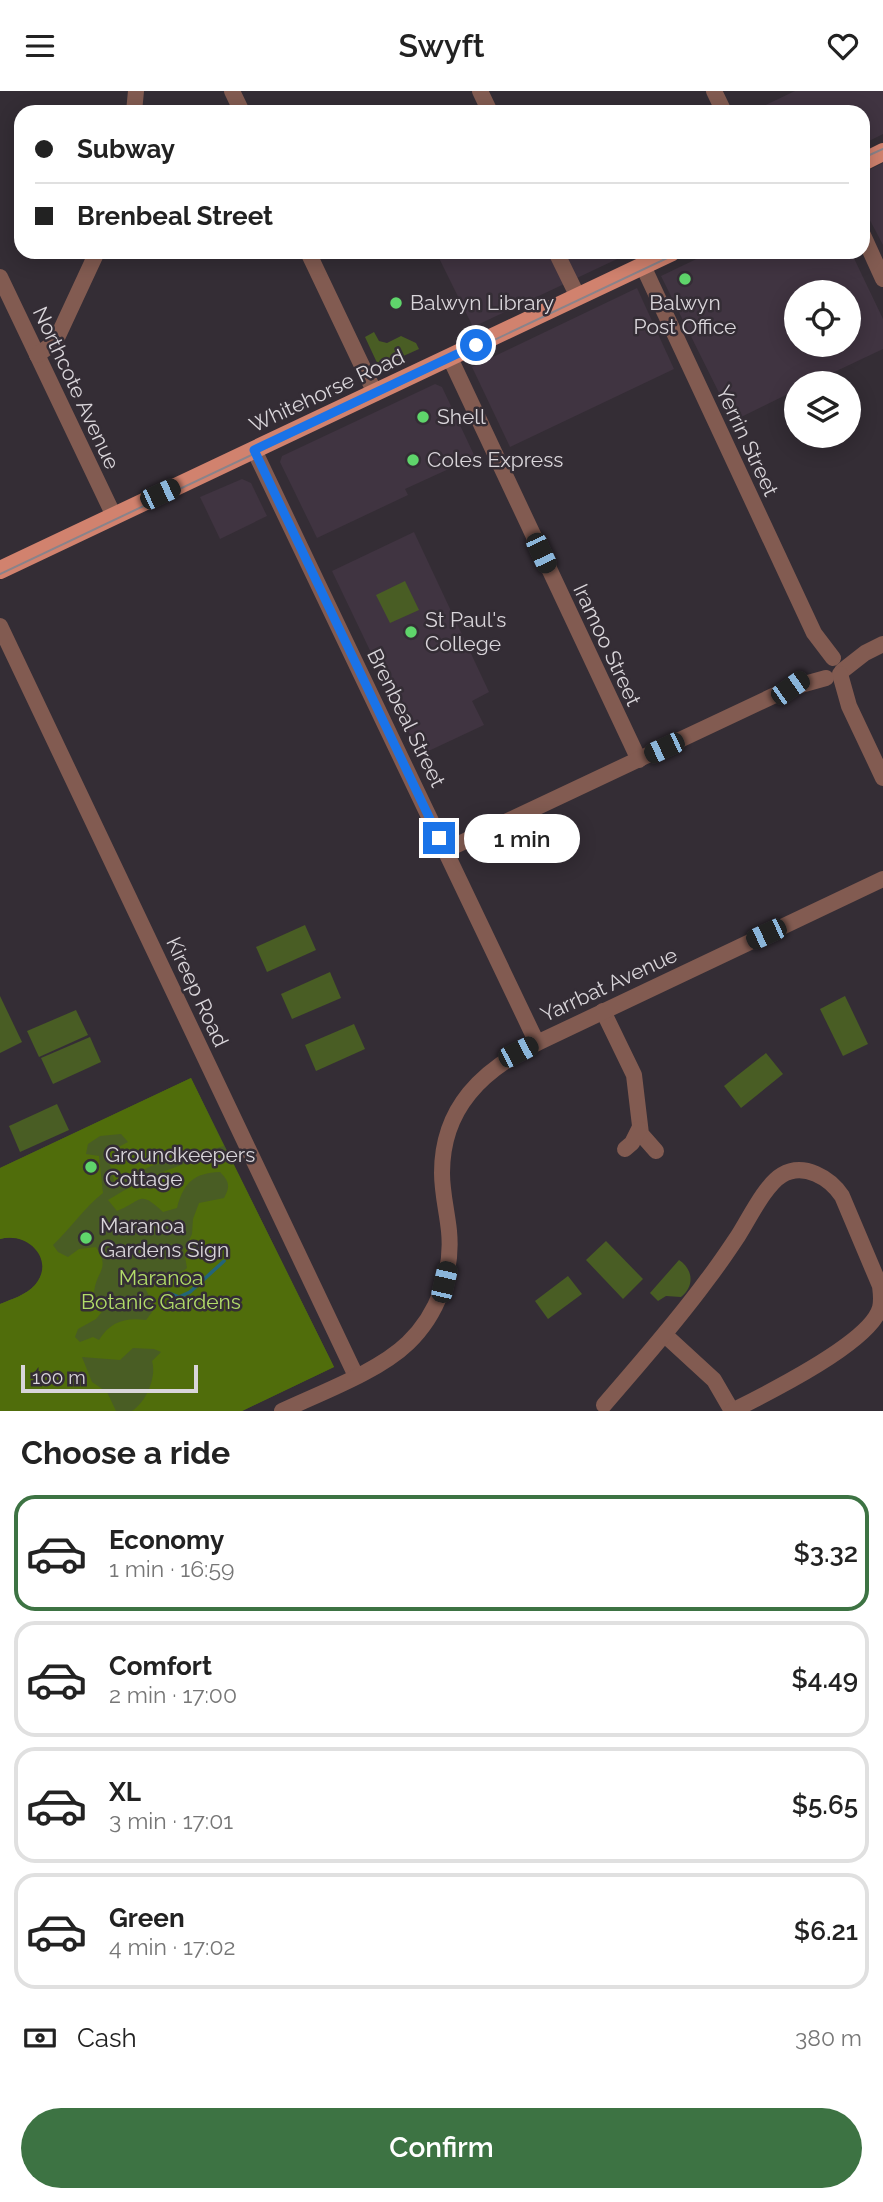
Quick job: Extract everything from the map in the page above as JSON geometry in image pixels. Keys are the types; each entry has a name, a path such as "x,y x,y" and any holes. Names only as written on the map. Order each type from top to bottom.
{"main road":[{"name":"Whitehorse Road","path":"0,570 658,259"}],"street":[{"path":"870,250 883,279"},
{"path":"37,355 57,338 94,259"},
{"path":"311,259 375,393"},
{"path":"559,259 578,297"},
{"name":"Yerrin Street","path":"643,266 883,778"},
{"name":"Northcote Avenue","path":"0,277 114,516"},
{"name":"Iramoo Street","path":"450,358 639,760"},
{"name":"Brenbeal Street","path":"254,450 537,1043"},
{"name":"Kireep Road","path":"0,626 356,1375"},
{"path":"446,851 883,644"},
{"name":"Yarrbat Avenue","path":"282,1411 390,1358 409,1343 425,1323 441,1293 448,1268 450,1245 442,1170 446,1139 457,1112 473,1088 492,1069 537,1043 883,879"},
{"path":"603,1011 634,1075 639,1129 656,1151"},
{"path":"625,1149 639,1129"},
{"path":"604,1405 665,1335 729,1249 767,1191 781,1176 793,1171 815,1173 835,1186 842,1196 880,1286 880,1310 859,1336 784,1384 732,1411 713,1380 665,1335"}],"shaded area":[{"path":"795,91 883,91 883,134 870,140 870,105 766,105"},
{"path":"883,163 883,245 870,220 870,170"},
{"path":"439,259 617,259 473,327"},
{"path":"696,259 854,259 883,319 883,349 836,371 784,371 784,396 733,421 661,276"},
{"path":"637,288 674,369 510,447 472,367"},
{"path":"435,384 442,387 475,457 405,489 408,495 317,538 280,462 282,456"},
{"path":"242,479 251,483 267,516 220,539 200,497"},
{"name":"St Paul's College","path":"414,532 489,692 472,701 484,725 420,755 332,571"}],"green space":[{"path":"374,332 379,341 387,343 401,336 416,343 419,349 379,367 365,337"},
{"path":"405,581 419,610 390,623 376,595"},
{"path":"305,925 316,950 267,972 256,947"},
{"path":"330,972 341,998 292,1019 281,994"},
{"path":"0,996 22,1042 0,1053"},
{"path":"845,996 868,1044 843,1056 820,1009"},
{"path":"76,1010 88,1035 39,1057 27,1031"},
{"path":"354,1024 365,1049 316,1071 305,1045"},
{"path":"90,1037 101,1062 53,1084 41,1058"},
{"path":"766,1053 783,1074 741,1108 724,1086"},
{"name":"Maranoa Botanic Gardens","path":"191,1078 334,1367 242,1411 0,1411 0,1304 35,1285 43,1266 37,1249 30,1243 21,1239 0,1239 0,1168"},
{"name":"Maranoa Botanic Gardens","path":"191,1078 224,1146 151,1166 115,1185 107,1153 128,1142 121,1134 100,1136 88,1144 86,1154 99,1156 103,1193 53,1245 58,1252 68,1257 79,1249 96,1247 102,1266 94,1293 106,1307 96,1319 78,1329 75,1337 80,1342 93,1337 99,1340 108,1329 119,1322 131,1319 146,1320 155,1308 144,1286 160,1272 174,1275 187,1268 184,1251 192,1234 193,1219 199,1203 224,1198 228,1185 220,1172 203,1174 187,1185 177,1208 163,1212 144,1199 117,1211 108,1200 166,1171 196,1160 228,1153 334,1367 242,1411 132,1411 146,1395 152,1381 152,1361 161,1352 133,1348 120,1360 82,1357 92,1382 107,1392 116,1411 0,1411 0,1304 35,1285 41,1276 42,1266 41,1257 29,1243 20,1239 0,1239 0,1168"},
{"path":"57,1104 69,1130 20,1152 9,1126"},
{"path":"606,1241 643,1279 623,1299 586,1260"},
{"path":"679,1260 687,1268 691,1278 689,1288 681,1297 666,1296 658,1301 650,1293"},
{"path":"568,1276 582,1294 548,1319 535,1301"}],"waterway":[{"path":"169,1293 179,1297 190,1292 224,1261"}],"tram line":[{"path":"870,155 883,149"},
{"path":"0,574 665,259"}],"place":[{"name":"Balwyn Post Office","path":"685,279"},
{"name":"Balwyn Library","path":"396,303"},
{"name":"Shell","path":"423,417"},
{"name":"Coles Express","path":"413,460"},
{"name":"St Paul's College","path":"411,632"},
{"name":"Groundkeepers Cottage","path":"91,1167"},
{"name":"Maranoa Gardens Sign","path":"86,1238"}],"route":[{"path":"439,838 254,450 476,345"}]}
